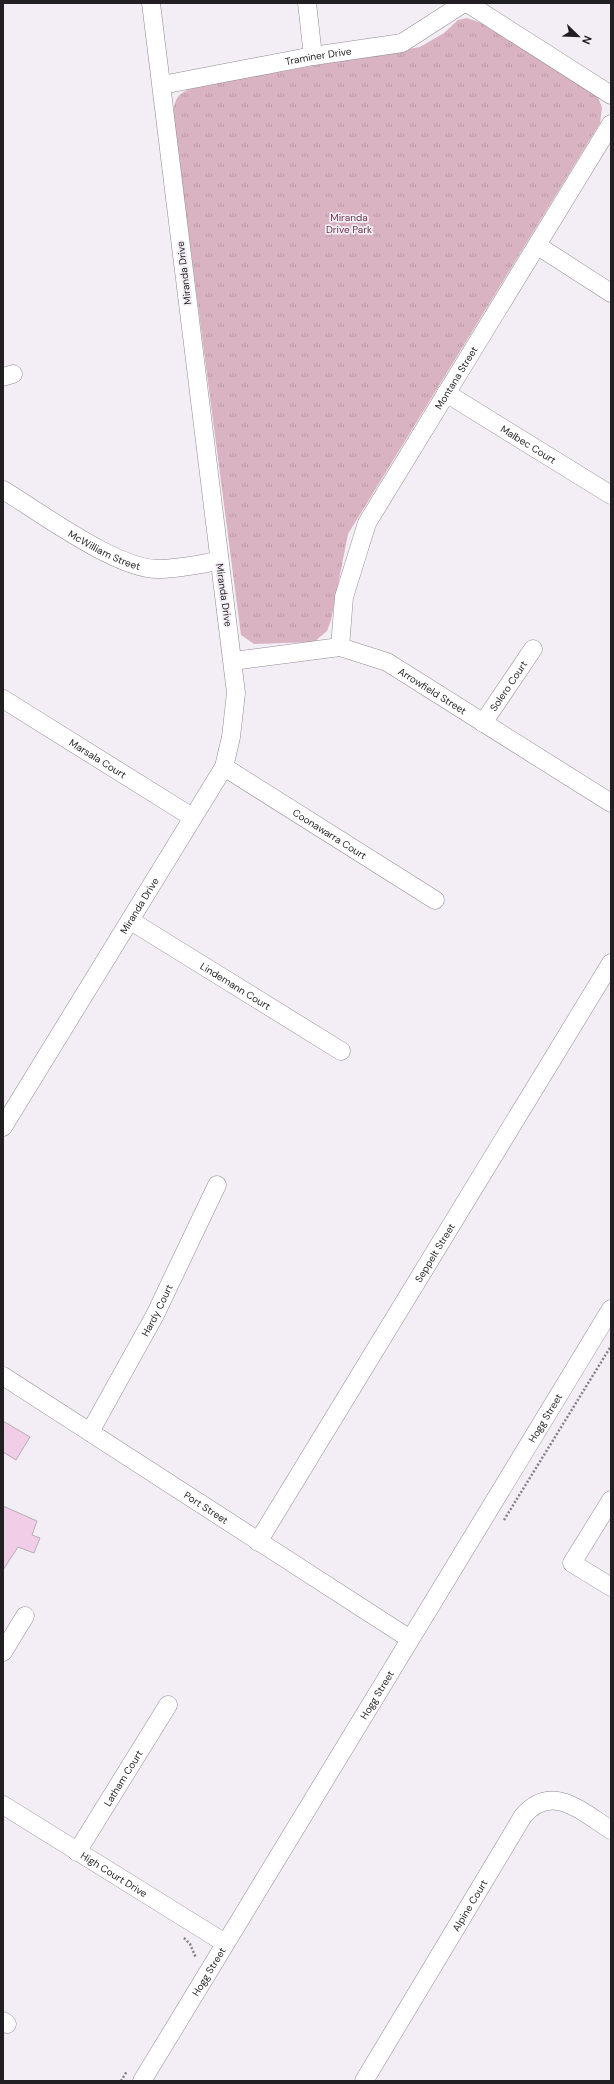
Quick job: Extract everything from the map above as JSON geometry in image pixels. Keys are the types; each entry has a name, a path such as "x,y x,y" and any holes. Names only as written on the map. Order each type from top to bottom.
{"street":[{"name":"Miranda Drive","path":"3,1127 131,921 192,817 224,767 231,737 236,693 233,661 219,562 151,3"},
{"path":"307,3 313,56"},
{"name":"Traminer Drive","path":"162,85 313,56 402,43 466,3"},
{"path":"466,3 611,95"},
{"name":"Montana Street","path":"340,647 344,597 367,523 538,246 611,124"},
{"path":"538,246 611,293"},
{"name":"Malbec Court","path":"446,393 611,495"},
{"name":"McWilliam Street","path":"3,490 95,546 135,565 158,569 219,562"},
{"name":"Arrowfield Street","path":"233,661 340,647 387,662 611,803"},
{"name":"Solero Court","path":"483,723 533,649"},
{"name":"Marsala Court","path":"3,699 192,817"},
{"name":"Coonawarra Court","path":"224,767 435,900"},
{"name":"Lindemann Court","path":"131,921 341,1051"},
{"name":"Seppelt Street","path":"258,1542 611,963"},
{"name":"Hardy Court","path":"90,1432 155,1315 216,1185"},
{"name":"Hogg Street","path":"142,2081 611,1309"},
{"name":"Port Street","path":"3,1376 410,1639"},
{"path":"611,1500 572,1563 611,1587"},
{"path":"3,1652 25,1616"},
{"name":"Latham Court","path":"77,1852 168,1705"},
{"name":"Alpine Court","path":"364,2081 523,1816 530,1809 541,1802 555,1800 568,1803 611,1830"},
{"name":"High Court Drive","path":"3,1805 225,1943"}],"green space":[{"name":"Miranda Drive Park","path":"467,18 481,23 598,97 602,108 600,123 348,534 331,620 327,631 314,642 254,644 241,635 173,114 175,102 183,92 199,86 420,47 444,33 458,20"}],"building":[{"path":"3,1421 30,1437 16,1460 3,1452"},
{"path":"3,1506 37,1521 32,1535 40,1538 34,1553 18,1547 3,1570"}]}
